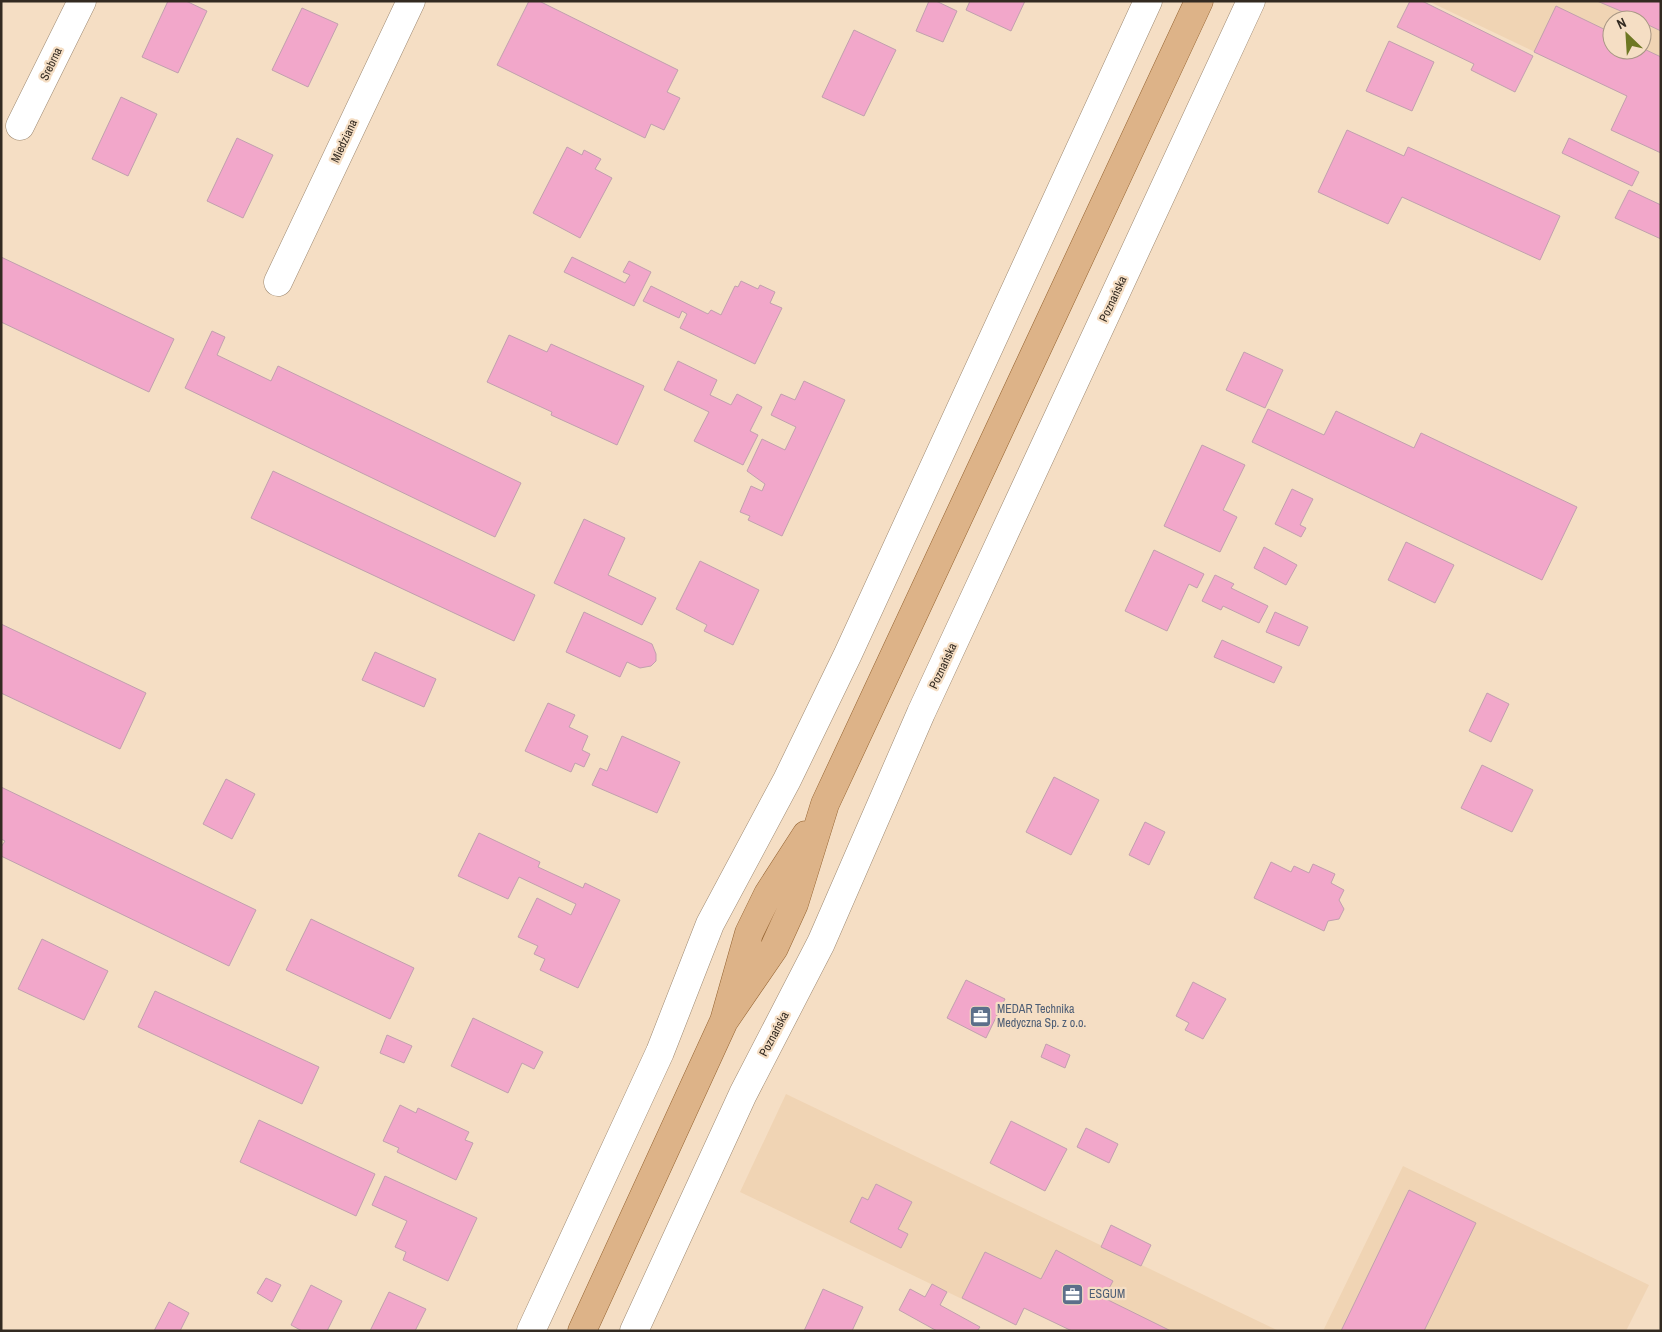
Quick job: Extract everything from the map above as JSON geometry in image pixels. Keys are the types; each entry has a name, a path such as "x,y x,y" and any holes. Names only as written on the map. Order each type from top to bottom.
{"main road":[{"path":"582,1331 724,1021 774,948 794,904 826,804 1198,1"}],"street":[{"name":"Srebrna","path":"20,126 82,1"},
{"name":"Miedziana","path":"278,282 411,1"},
{"path":"531,1331 650,1075 684,994 710,924 787,780 848,654 1148,1"},
{"name":"Poznańska","path":"634,1331 743,1094 822,943 921,713 1251,1"}],"shaded area":[{"path":"1428,1 1661,1 1661,113 1627,96"},
{"name":"ESGUM","path":"786,1094 1279,1331 1072,1331 1025,1308 1016,1325 740,1192"},
{"path":"1403,1166 1649,1285 1626,1331 1323,1331"}],"building":[{"path":"168,1 186,1 207,11 178,73 142,57"},
{"path":"529,1 539,1 678,70 667,92 680,98 664,130 651,124 645,138 497,65"},
{"path":"929,1 936,1 957,11 943,42 916,31"},
{"path":"970,1 1025,1 1011,31 966,10"},
{"path":"1410,1 1422,1 1533,56 1515,92 1471,70 1474,64 1397,27"},
{"path":"1597,1 1661,1 1661,31 1652,27 1652,10 1618,10"},
{"path":"1556,6 1602,28 1602,60 1652,60 1652,53 1661,57 1661,153 1611,130 1627,96 1534,52"},
{"path":"302,8 338,24 308,87 272,70"},
{"path":"854,30 896,50 864,116 822,97"},
{"path":"1389,41 1434,62 1412,111 1366,91"},
{"path":"121,97 157,114 128,176 92,159"},
{"path":"1347,130 1404,156 1408,147 1560,216 1540,260 1402,197 1388,224 1318,192"},
{"path":"237,138 273,155 243,218 207,201"},
{"path":"1569,138 1639,172 1632,186 1562,153"},
{"path":"567,147 582,155 584,150 601,159 595,169 612,178 580,238 533,213"},
{"path":"1629,190 1661,205 1661,239 1615,218"},
{"path":"1,257 174,339 149,392 1,322"},
{"path":"572,257 625,283 630,275 623,272 629,261 651,272 634,306 564,272"},
{"path":"741,281 758,289 760,285 775,292 770,303 782,308 755,364 680,328 687,314 682,311 679,318 643,301 651,286 708,314 711,310 721,315 735,286 738,287"},
{"path":"212,331 225,337 217,355 271,381 278,366 521,483 495,537 185,388"},
{"path":"509,335 547,352 551,344 644,386 617,445 551,415 552,412 487,382"},
{"path":"1244,352 1283,370 1265,408 1226,390"},
{"path":"678,361 717,380 710,395 731,405 737,394 762,407 750,431 758,435 743,465 694,441 709,412 664,390"},
{"path":"804,381 845,400 782,536 748,520 750,516 740,512 751,486 762,491 765,484 747,471 762,439 785,450 796,427 771,415 781,394 795,400"},
{"path":"1268,409 1324,435 1336,411 1414,448 1421,433 1577,507 1542,580 1252,442"},
{"path":"1202,445 1245,465 1223,510 1237,517 1220,552 1164,526"},
{"path":"273,471 535,595 514,641 251,518"},
{"path":"1292,489 1313,499 1300,525 1306,528 1301,537 1275,524"},
{"path":"584,519 625,538 608,575 656,598 642,625 554,583"},
{"path":"1406,542 1454,565 1435,603 1388,580"},
{"path":"1264,547 1297,565 1286,585 1254,568"},
{"path":"1154,550 1204,574 1197,588 1189,584 1167,631 1125,611"},
{"path":"700,561 759,590 733,645 704,631 707,625 676,609"},
{"path":"1215,575 1234,584 1231,588 1268,606 1259,623 1223,606 1221,610 1202,601"},
{"path":"584,612 652,644 656,654 656,661 651,666 640,668 627,662 620,677 566,652"},
{"path":"1275,612 1308,627 1299,646 1266,632"},
{"path":"1,624 146,693 120,749 1,693"},
{"path":"1222,640 1282,667 1274,683 1214,657"},
{"path":"375,652 436,679 424,707 362,680"},
{"path":"1487,693 1509,704 1491,742 1469,731"},
{"path":"548,703 575,715 569,727 588,736 582,750 590,754 584,767 575,763 571,772 525,751"},
{"path":"622,736 680,762 657,813 592,785 600,768 607,771"},
{"path":"1482,765 1533,790 1512,832 1461,808"},
{"path":"1054,777 1099,800 1071,855 1026,832"},
{"path":"226,779 255,794 232,839 203,824"},
{"path":"1,787 256,910 229,966 1,856 1,847 5,841 1,839"},
{"path":"1145,822 1165,832 1149,865 1129,855"},
{"path":"479,833 540,862 538,867 583,888 585,883 620,900 578,988 540,970 545,959 534,954 538,946 518,937 537,898 571,915 576,904 519,877 508,899 458,876"},
{"path":"1271,862 1291,872 1294,866 1309,873 1313,864 1335,874 1331,883 1344,890 1339,900 1344,909 1339,919 1328,921 1324,931 1254,898"},
{"path":"311,919 414,968 390,1019 286,970"},
{"path":"42,939 108,971 84,1020 18,989"},
{"path":"966,980 1005,999 986,1038 947,1018"},
{"path":"1193,982 1226,999 1203,1039 1185,1030 1189,1023 1176,1016"},
{"path":"155,991 319,1067 302,1104 138,1027"},
{"path":"473,1018 543,1052 534,1069 522,1063 508,1093 451,1066"},
{"path":"387,1035 412,1046 404,1063 380,1053"},
{"path":"1046,1044 1070,1055 1065,1068 1041,1057"},
{"path":"400,1105 416,1113 418,1108 469,1132 465,1140 473,1143 456,1180 397,1152 399,1148 383,1141"},
{"path":"259,1120 375,1174 356,1216 240,1162"},
{"path":"1011,1121 1067,1149 1045,1191 990,1163"},
{"path":"1086,1128 1118,1144 1109,1163 1077,1147"},
{"path":"385,1176 477,1218 448,1281 403,1260 406,1252 395,1247 407,1221 372,1205"},
{"path":"876,1184 912,1202 898,1229 908,1234 901,1248 850,1222 862,1197 868,1200"},
{"path":"1409,1190 1476,1223 1424,1331 1341,1331"},
{"path":"1111,1225 1151,1245 1141,1266 1101,1247"},
{"path":"1056,1250 1113,1281 1104,1298 1171,1331 1072,1331 1024,1308 1016,1325 962,1298 985,1252 1041,1279"},
{"path":"266,1278 281,1285 272,1302 257,1293"},
{"path":"932,1284 947,1292 940,1305 980,1327 977,1331 937,1331 899,1310 910,1289 925,1297"},
{"path":"311,1285 342,1301 327,1331 302,1331 291,1325"},
{"path":"823,1289 863,1307 852,1331 804,1331"},
{"path":"389,1292 426,1309 415,1331 370,1331"},
{"path":"169,1302 189,1313 180,1331 154,1331"}],"place":[{"name":"MEDAR Technika Medyczna Sp. z o.o.","path":"981,1016"},
{"name":"ESGUM","path":"1073,1294"}]}
